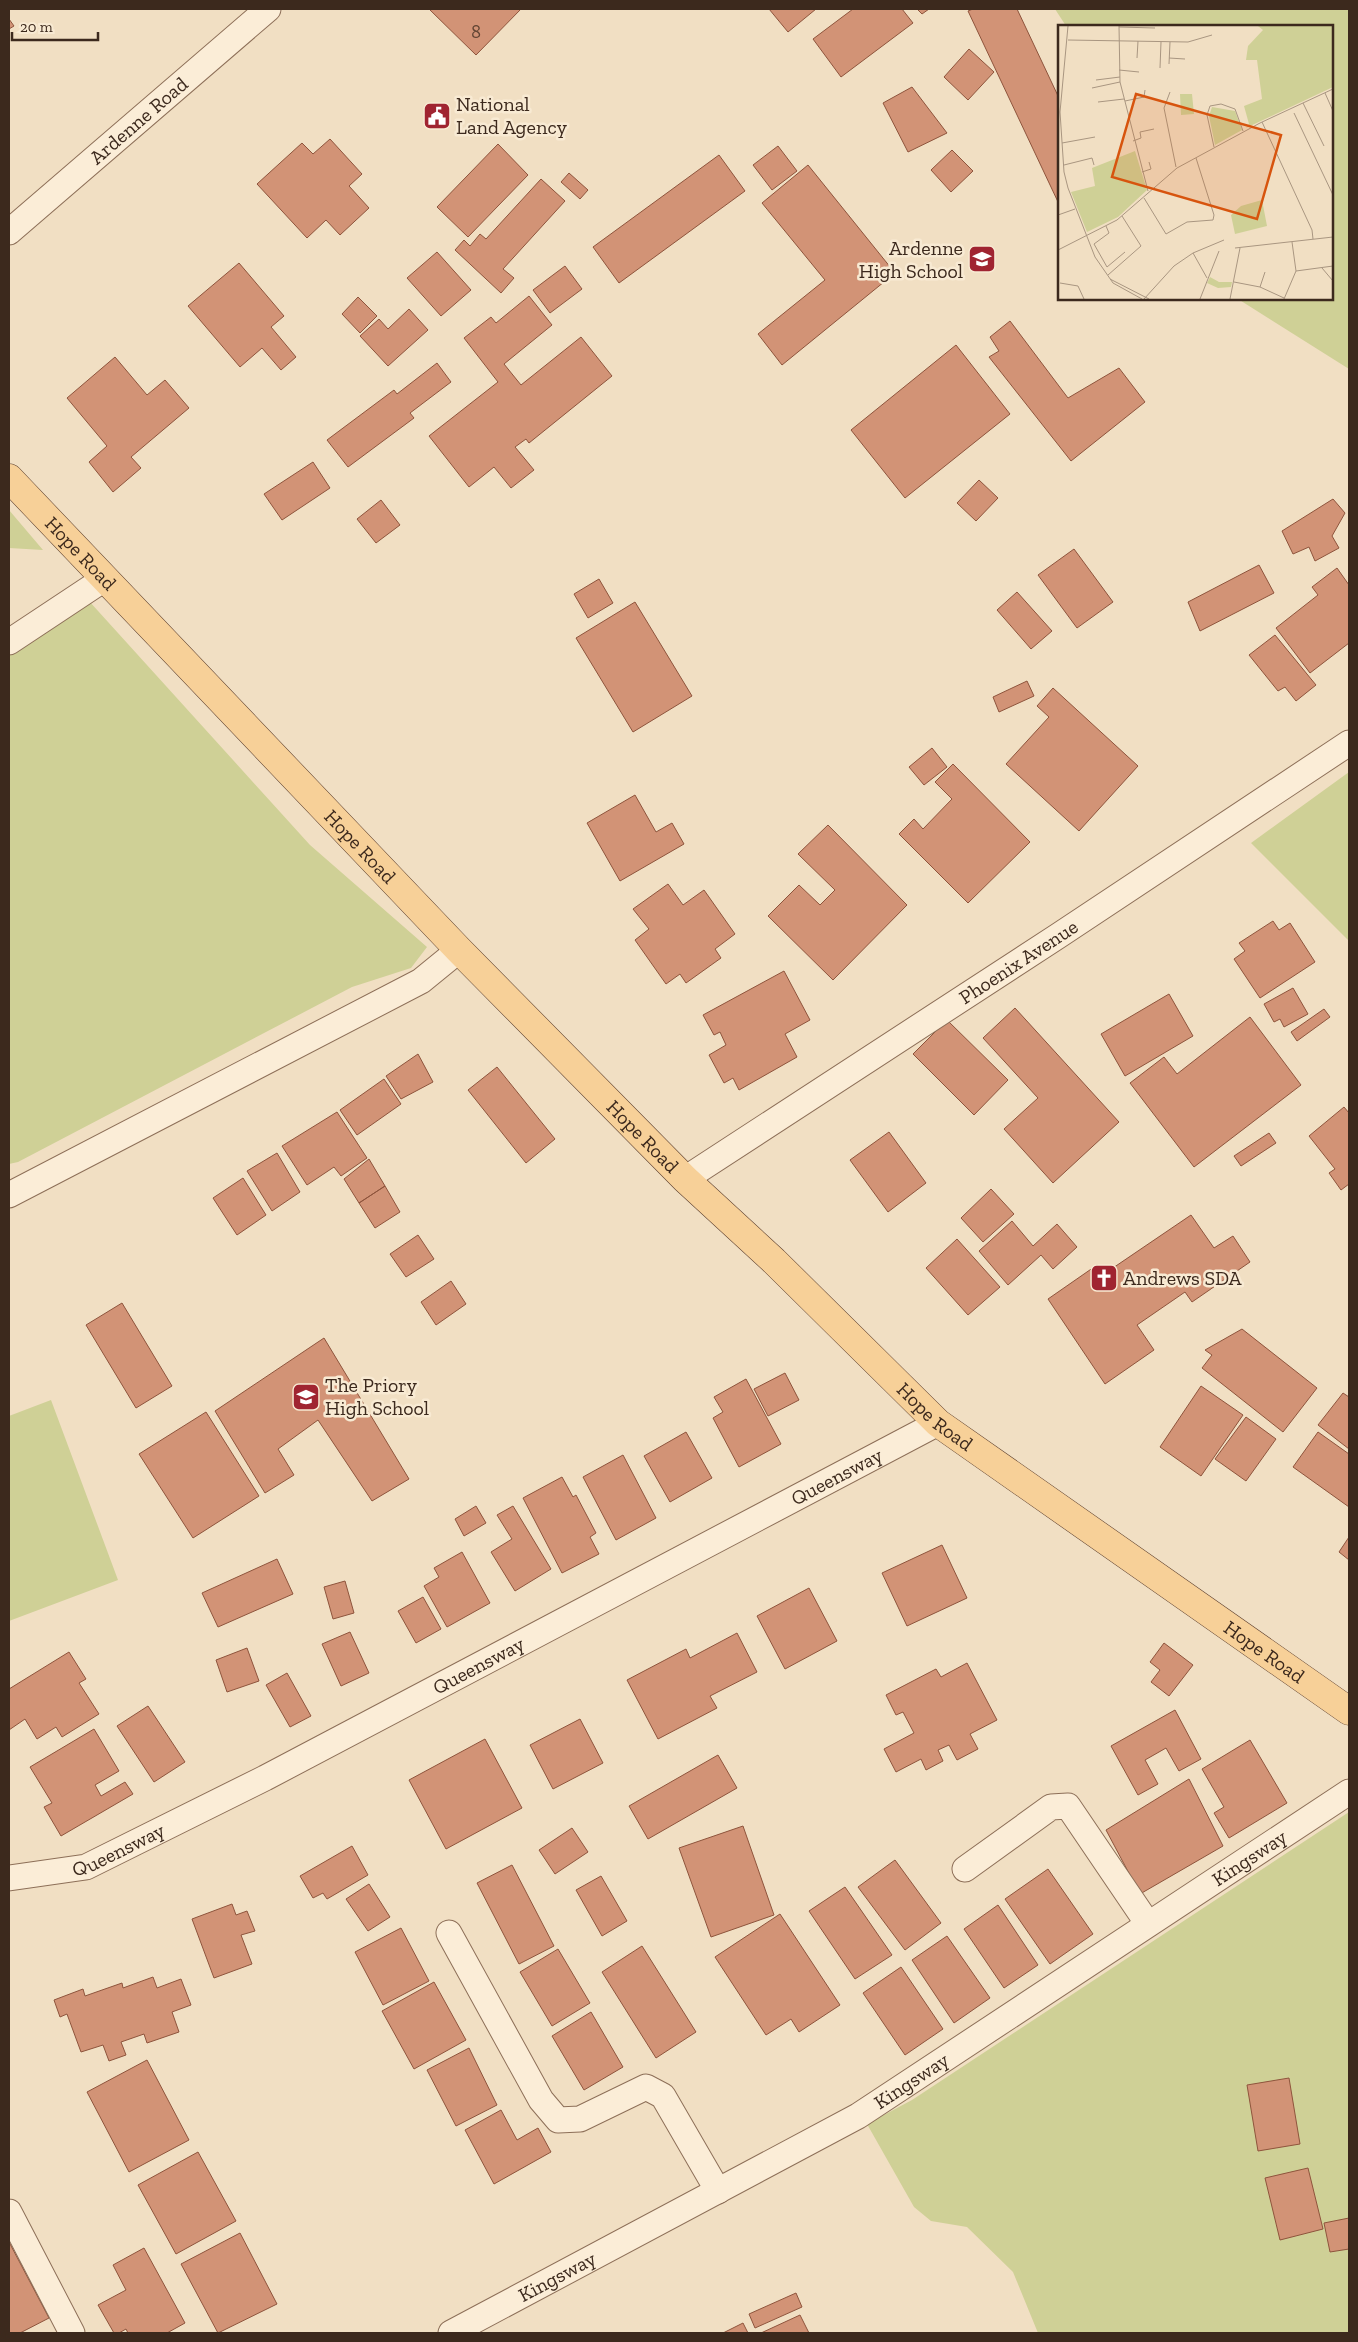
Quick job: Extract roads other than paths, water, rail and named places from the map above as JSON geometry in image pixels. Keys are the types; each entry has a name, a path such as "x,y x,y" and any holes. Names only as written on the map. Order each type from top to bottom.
{"main road":[{"name":"Hope Road","path":"9,478 459,950 685,1179 793,1279 938,1423 1349,1711"}],"street":[{"name":"Ardenne Road","path":"9,232 268,9"},
{"path":"9,642 104,579"},
{"name":"Phoenix Avenue","path":"685,1179 1058,936 1349,742"},
{"path":"9,1195 421,981 459,950"},
{"name":"Queensway","path":"9,1878 86,1867 265,1778 938,1423"},
{"name":"Kingsway","path":"451,2333 858,2116 1349,1792"},
{"path":"965,1869 1051,1807 1068,1806 1148,1924"},
{"path":"449,1933 541,2100 558,2120 580,2118 646,2087 662,2096 718,2191"},
{"path":"9,2212 72,2333"}],"place":[{"name":"National Land Agency","path":"437,116"},
{"name":"Ardenne High School","path":"982,259"},
{"name":"Andrews SDA","path":"1104,1278"},
{"name":"The Priory High School","path":"306,1397"}]}
